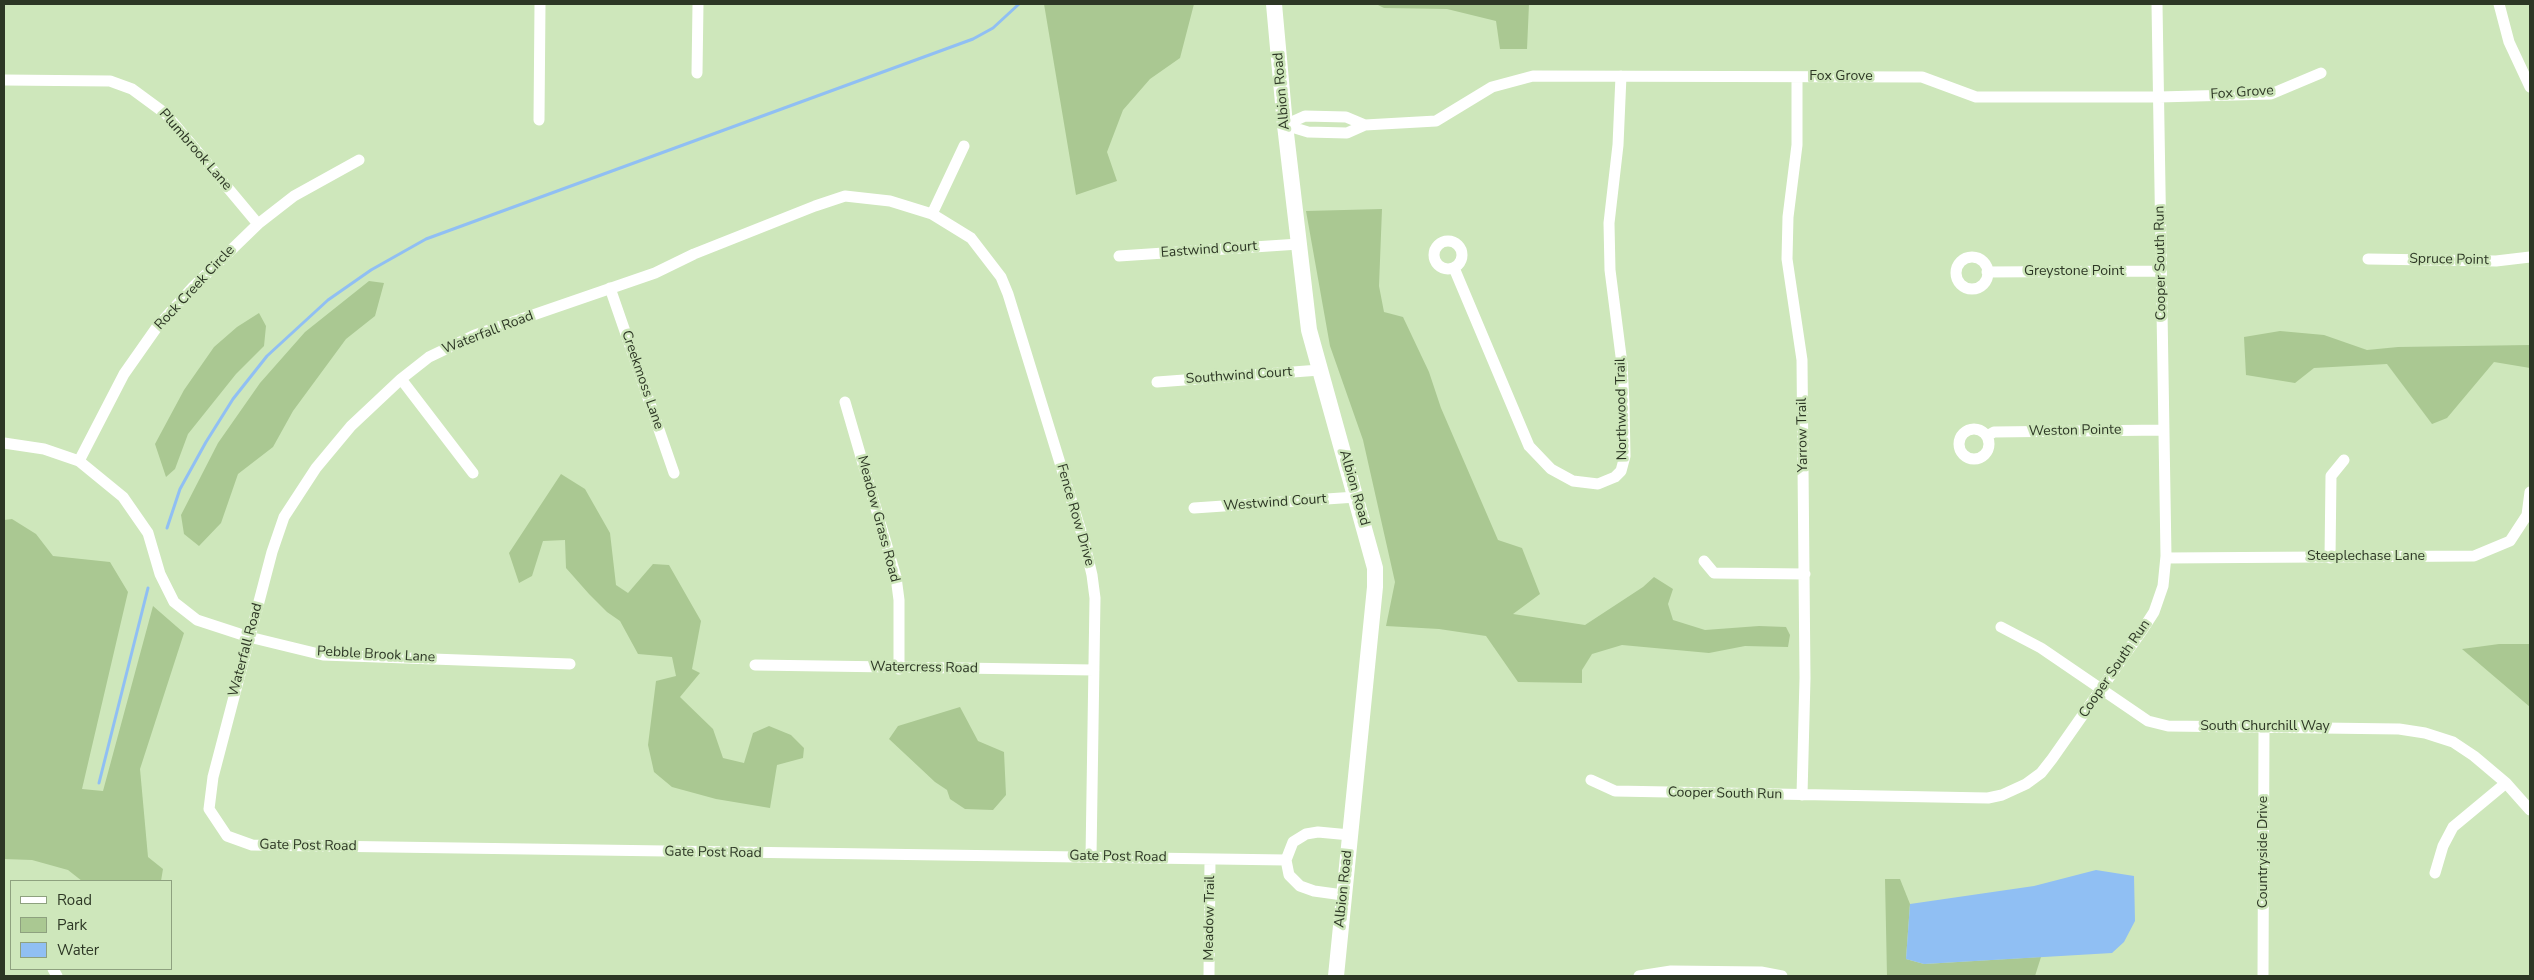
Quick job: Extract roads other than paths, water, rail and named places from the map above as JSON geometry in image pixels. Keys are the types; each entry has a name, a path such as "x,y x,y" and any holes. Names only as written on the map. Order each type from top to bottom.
{"street":[{"path":"539,120 540,4"},
{"path":"697,73 698,4"},
{"name":"Albion Road","path":"1274,4 1306,314 1373,556 1375,586 1336,976"},
{"name":"Cooper South Run","path":"1591,780 1615,791 1988,798 2002,796 2026,784 2041,773 2102,690 2154,612 2163,586 2166,558 2157,4"},
{"path":"2498,4 2509,42 2530,87"},
{"name":"Fox Grove","path":"1285,124 1308,132 1346,132 1365,125 1436,120 1492,87 1534,76 1922,77 1976,97 2159,97 2271,94 2321,73"},
{"name":"Northwood Trail","path":"1454,268 1534,453 1550,470 1573,481 1598,484 1616,477 1621,471 1625,456 1624,413 1622,364 1610,270 1609,223 1618,145 1621,76"},
{"name":"Yarrow Trail","path":"1798,77 1798,145 1788,217 1787,259 1802,360 1805,574 1802,795"},
{"name":"Plumbrook Lane","path":"4,80 110,81 132,89 166,114 258,224"},
{"name":"Fox Grove","path":"1285,124 1306,116 1346,117 1365,125"},
{"path":"932,214 964,146"},
{"name":"Rock Creek Circle","path":"79,461 124,374 157,327 193,287 258,224 294,196 359,160"},
{"name":"Waterfall Road","path":"218,757 249,637 284,517 316,468 352,426 401,379 428,357 475,335 655,273 694,254 845,196 890,201 932,214"},
{"name":"Fence Row Drive","path":"932,214 971,238 1001,277 1008,294 1090,565 1095,598 1091,857"},
{"name":"Eastwind Court","path":"1119,256 1299,244"},
{"name":"Spruce Point","path":"2368,259 2496,261 2530,257"},
{"name":"Greystone Point","path":"1987,272 2161,271"},
{"name":"Creekmoss Lane","path":"610,288 674,472"},
{"name":"Southwind Court","path":"1157,382 1320,370"},
{"path":"401,379 474,473"},
{"name":"Meadow Grass Road","path":"845,402 896,577 899,600 899,669"},
{"name":"Weston Pointe","path":"1987,436 1994,432 2163,430"},
{"name":"Pebble Brook Lane","path":"4,443 44,449 79,461 123,497 148,533 160,574 174,602 197,620 249,637 323,654 570,664"},
{"path":"2330,558 2331,476 2344,460"},
{"name":"Steeplechase Lane","path":"2166,558 2474,556 2510,541 2527,515 2530,492"},
{"name":"Westwind Court","path":"1194,508 1356,497"},
{"path":"1704,561 1714,573 1805,574"},
{"name":"South Churchill Way","path":"2001,627 2041,648 2137,715 2158,724 2264,728 2399,729 2425,733 2453,742 2506,783 2530,810"},
{"name":"Watercress Road","path":"755,665 899,669 1094,670"},
{"name":"Countryside Drive","path":"2263,976 2264,728"},
{"name":"Gate Post Road","path":"218,757 213,777 210,809 227,836 252,845 1286,860"},
{"path":"2435,873 2443,846 2453,827 2506,783"},
{"path":"1343,895 1314,891 1300,886 1289,875 1286,860 1293,842 1306,834 1318,832 1350,835"},
{"name":"Meadow Trail","path":"1209,976 1210,859"},
{"path":"1639,976 1671,970 1761,972 1782,976"}],"water":[{"path":"2096,870 2134,876 2135,921 2124,942 2112,953 1924,964 1906,959 1910,904 2034,886"}],"waterway":[{"path":"167,528 180,489 233,399 267,356 328,300 371,270 426,239 973,39 993,28 1019,4"},
{"path":"99,783 148,588"}]}
